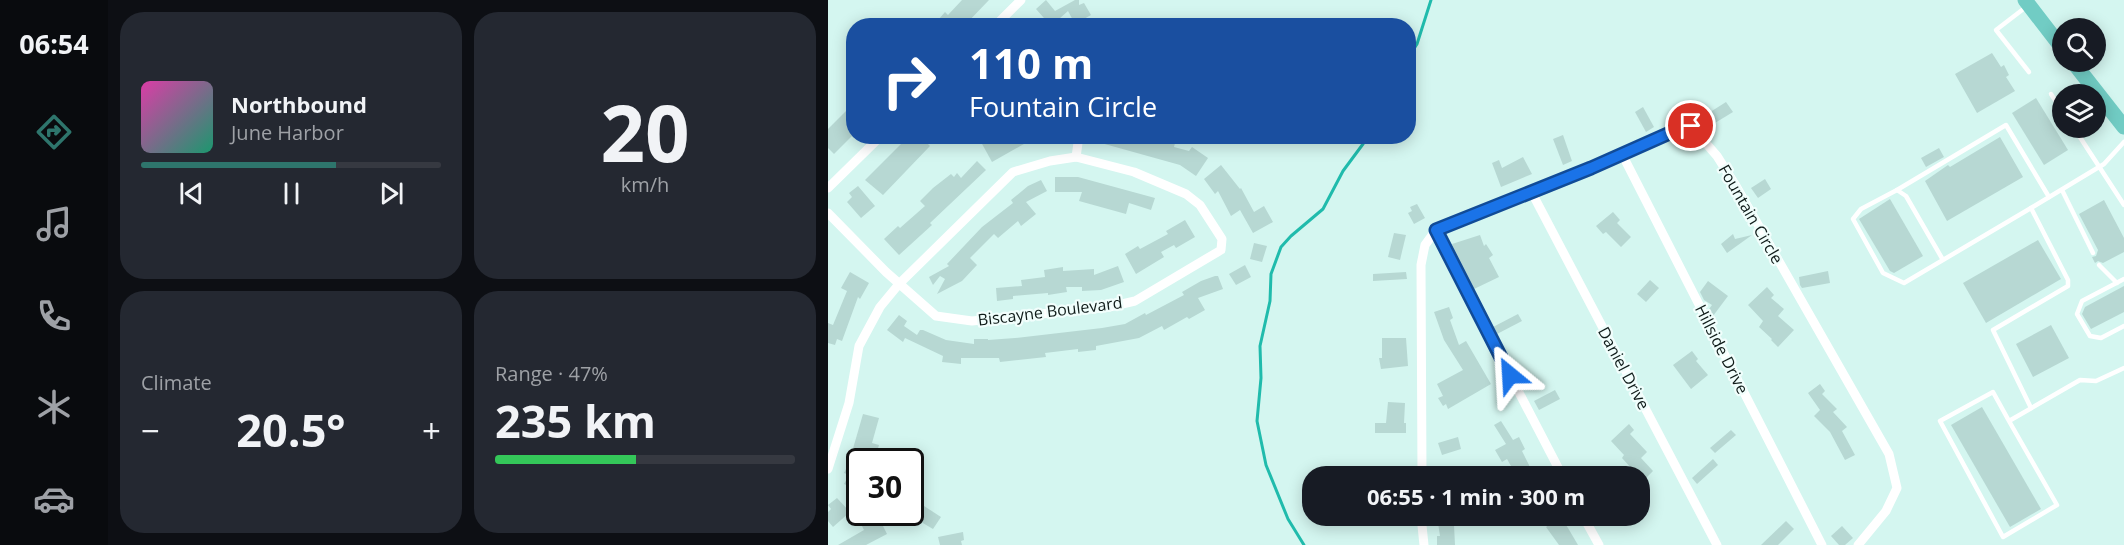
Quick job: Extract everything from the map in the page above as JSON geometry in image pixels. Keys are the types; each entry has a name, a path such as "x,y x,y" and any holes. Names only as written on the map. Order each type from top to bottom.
{"main road":[{"path":"2026,2 2052,35"},
{"path":"2081,72 2124,127"}],"street":[{"path":"1003,18 1021,0"},
{"name":"Fountain Circle","path":"1435,231 1691,126 1717,156 1736,186 1888,454 1897,488 1886,511 1858,545"},
{"path":"828,188 873,144"},
{"path":"1076,157 1078,144"},
{"name":"Hillside Drive","path":"1622,154 1822,545"},
{"name":"Biscayne Boulevard","path":"828,213 899,284 936,316 972,321 1109,307 1135,301 1221,250 1222,238 1200,205 1186,194 1134,172 1076,157 1050,161 1013,172 899,284"},
{"name":"Daniel Drive","path":"1531,191 1717,545"},
{"path":"1422,466 1421,265 1425,245 1435,231 1557,466"},
{"path":"828,469 849,403 859,346 880,307 899,284"},
{"path":"1422,526 1424,545"},
{"path":"1589,526 1599,545"}],"lane":[{"path":"2026,2 1996,30 2029,72"},
{"path":"2049,197 2006,125 1861,209 1853,219 1883,273 1904,283 2062,190 2100,166 2124,142"},
{"path":"2081,138 2124,205"},
{"path":"1897,190 1906,196 1943,260"},
{"path":"2062,190 2093,253"},
{"path":"2031,208 2068,280 2068,286 1993,330 2031,408"},
{"path":"2099,265 2116,283"},
{"path":"2124,279 2082,301 2077,314 2090,336 2101,338 2124,326"},
{"path":"2009,421 2080,380 2096,381 2124,368"},
{"path":"1993,392 2009,421 2056,506 2003,537 1940,421 1993,392"}],"building":[{"path":"962,0 989,0 972,18 940,18 945,12 948,15"},
{"path":"1046,0 1055,11 1079,0 1079,5 1084,3 1091,15 1086,18 1072,18 1068,11 1060,18 1044,18 1036,9"},
{"path":"1992,53 2001,67 2004,65 2009,75 2006,77 2015,91 1977,113 1955,74"},
{"path":"2036,98 2052,124 2052,138 2061,138 2068,150 2044,165 2012,113"},
{"path":"1726,102 1733,112 1710,126 1704,116"},
{"path":"1643,107 1654,127 1646,132 1635,112"},
{"path":"846,111 846,142 834,154 828,148 828,129"},
{"path":"1563,135 1572,161 1563,165 1553,139"},
{"path":"2000,137 2023,177 1947,221 1925,181 1948,165 1950,167"},
{"path":"901,144 928,144 930,146 883,195 865,180"},
{"path":"982,144 1024,144 992,162"},
{"path":"1105,144 1175,144 1174,147 1189,151 1192,147 1208,158 1196,176 1180,165"},
{"path":"1939,148 1944,157 1926,167 1921,158"},
{"path":"1523,157 1532,174 1501,187 1492,163 1499,160 1502,168"},
{"path":"977,161 986,170 899,255 884,239 925,206 920,201 933,188 951,174 954,177 957,173 961,178"},
{"path":"1221,165 1241,188 1254,212 1264,206 1273,222 1253,233 1240,210 1231,216 1218,191 1215,194 1204,179"},
{"path":"1055,177 1078,177 1155,198 1151,210 1129,203 1126,214 1079,201 1082,192 1055,192"},
{"path":"1765,179 1771,189 1758,198 1751,188"},
{"path":"1041,180 1047,191 1026,202 1036,214 1021,226 1018,221 998,238 994,234 970,258 977,265 962,281 937,294 945,279 940,276 933,285 929,277 949,266 947,264 982,227 1013,203 1011,200 1028,186"},
{"path":"858,186 875,206 861,218 847,202 852,197 849,193"},
{"path":"1890,199 1923,256 1894,273 1890,271 1859,219"},
{"path":"2104,200 2124,238 2124,252 2103,263 2098,261 2095,263 2092,257 2096,256 2098,250 2079,214"},
{"path":"1417,204 1425,218 1414,224 1408,213 1412,211 1410,207"},
{"path":"1613,212 1620,220 1617,223 1631,237 1621,247 1606,232 1603,234 1596,226"},
{"path":"1185,220 1195,237 1176,248 1174,245 1161,252 1164,257 1136,274 1125,254 1168,234 1166,231"},
{"path":"1394,233 1406,235 1400,260 1388,257"},
{"path":"1733,234 1735,239 1752,235 1727,253 1721,244"},
{"path":"1480,235 1484,246 1486,244 1493,255 1489,258 1499,277 1474,289 1458,261 1452,244"},
{"path":"2038,240 2061,279 1986,323 1963,283"},
{"path":"1254,243 1267,246 1262,262 1250,259"},
{"path":"1245,265 1251,277 1236,285 1229,274"},
{"path":"1118,266 1124,282 1101,290 1082,291 1082,287 1066,287 1067,292 1013,296 1013,299 997,301 996,288 1022,286 1021,280 1045,277 1044,270 1063,267 1063,271 1094,269 1094,275"},
{"path":"1828,271 1830,283 1802,288 1800,285 1799,277"},
{"path":"850,272 869,283 860,299 858,297 842,341 837,339 835,345 828,343 828,323 833,325 847,291 841,288"},
{"path":"1406,272 1407,279 1373,281 1373,274"},
{"path":"1218,276 1223,289 1198,298 1205,310 1164,330 1162,326 1139,338 1096,346 1096,350 1078,352 1078,349 1045,353 1046,357 1000,362 999,358 961,358 961,364 942,362 943,356 905,338 903,342 887,330 899,315 907,321 904,326 917,335 920,330 923,330 946,340 974,344 974,339 1015,338 1102,328 1125,324 1145,313 1146,315 1184,295 1182,292 1201,281"},
{"path":"1650,280 1659,288 1646,302 1637,294"},
{"path":"1708,281 1728,296 1713,316 1709,309 1712,305 1704,300 1700,292"},
{"path":"2124,286 2124,312 2091,329 2082,314 2085,307"},
{"path":"1767,287 1774,295 1771,298 1784,309 1778,316 1794,330 1778,347 1759,327 1763,321 1748,305"},
{"path":"1449,307 1453,318 1450,320 1459,345 1466,341 1491,384 1448,409 1446,404 1443,406 1438,398 1443,396 1437,384 1463,370 1444,340 1434,312"},
{"path":"1518,314 1522,321 1497,334 1493,327"},
{"path":"2051,325 2069,358 2033,377 2016,344"},
{"path":"1382,338 1406,338 1408,366 1381,369 1379,358 1382,358"},
{"path":"1692,351 1698,359 1696,361 1708,375 1691,389 1673,365"},
{"path":"1820,384 1825,391 1822,394 1837,409 1833,412 1847,427 1842,431 1855,455 1845,460 1830,432 1814,416 1820,410 1808,393"},
{"path":"1555,390 1560,399 1539,410 1534,401"},
{"path":"1388,402 1405,403 1406,433 1375,433 1375,423 1386,423"},
{"path":"1982,407 2041,509 2010,527 1951,425"},
{"path":"863,414 879,418 872,443 879,445 878,448 853,448"},
{"path":"1501,421 1513,440 1519,437 1525,449 1522,451 1530,466 1511,466 1507,459 1502,462 1495,450 1506,444 1494,425"},
{"path":"1629,424 1634,430 1630,434 1647,452 1641,458 1648,466 1629,466 1622,458 1624,455 1611,441"},
{"path":"1731,430 1736,435 1715,453 1710,448"},
{"path":"1458,437 1461,449 1442,455 1438,443"},
{"path":"1713,459 1718,465 1697,484 1692,478"},
{"path":"837,498 846,508 846,516 833,527 828,521 828,512 831,509 828,505"},
{"path":"924,506 941,517 933,529 924,524"},
{"path":"1786,521 1794,529 1778,545 1761,545"},
{"path":"862,526 883,526 887,534 866,545 838,545 864,530"},
{"path":"1438,526 1454,526 1455,545 1437,545 1437,536 1440,536"},
{"path":"1567,526 1578,545 1559,545 1546,527"},
{"path":"1842,526 1853,538 1845,545 1839,545 1831,536"},
{"path":"963,532 962,545 940,545 938,537"}],"waterway":[{"path":"1416,46 1431,0"},
{"path":"1304,545 1288,519 1266,465 1257,421 1261,378 1260,346 1270,301 1271,274 1281,247 1323,209 1343,171 1363,144"}],"route":[{"path":"1510,375 1435,231 1691,126"}]}
